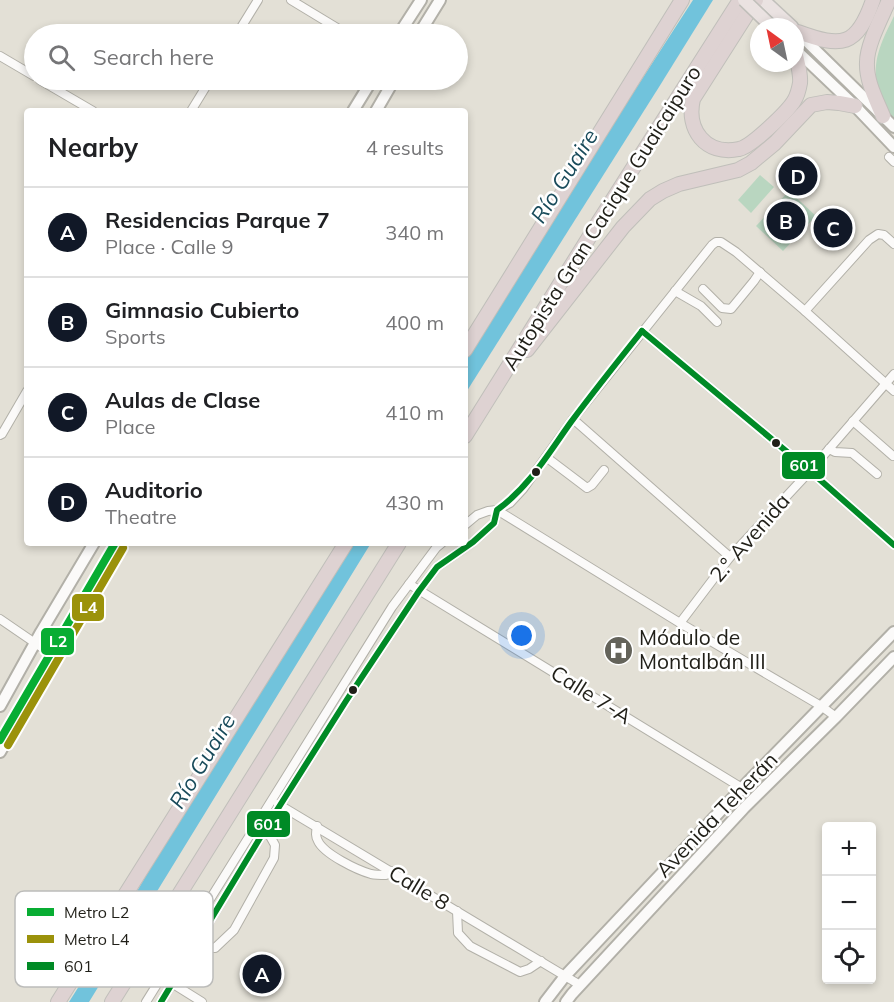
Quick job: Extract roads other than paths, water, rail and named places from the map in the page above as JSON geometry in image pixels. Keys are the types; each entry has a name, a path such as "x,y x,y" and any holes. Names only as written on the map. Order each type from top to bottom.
{"highway":[{"path":"664,31 675,0"},
{"path":"468,345 682,0"},
{"name":"Autopista Gran Cacique Guaicaipuro","path":"468,431 742,0"},
{"path":"756,0 693,99 691,110 693,124 699,136 708,145 718,149 741,149 753,142 794,101 800,80 799,72"},
{"path":"804,34 831,42 841,42 850,38 863,26 873,0"},
{"path":"883,116 867,73 867,62 869,49 889,0"},
{"path":"496,385 512,369 623,226 650,199 663,190 738,170 751,163 771,147 811,105 827,102 855,106"},
{"path":"128,891 344,546"},
{"path":"181,891 397,546"},
{"path":"58,1002 67,987"},
{"path":"112,1002 121,987"}],"main road":[{"path":"405,24 421,0"},
{"path":"425,24 440,0"},
{"path":"742,0 762,18"},
{"path":"763,0 782,18"},
{"path":"804,39 894,127"},
{"path":"804,58 855,106 892,156"},
{"path":"355,108 366,90"},
{"path":"378,108 388,90"},
{"path":"0,706 92,546"},
{"path":"0,752 116,546"},
{"name":"Avenida Teherán","path":"545,1002 565,976 742,788 894,632"},
{"name":"Avenida Teherán","path":"566,1002 744,808 894,657"}],"street":[{"path":"243,24 258,0"},
{"path":"291,0 331,24"},
{"path":"0,56 24,70"},
{"path":"57,90 88,108"},
{"path":"193,108 204,90"},
{"path":"806,311 869,240 878,234 884,235 894,244"},
{"path":"468,522 477,515 497,510 510,502 523,489 642,331 716,242 736,252 760,272 894,391"},
{"path":"703,289 722,308 731,309 760,272"},
{"path":"675,291 701,306 717,322"},
{"path":"642,331 810,471 894,545"},
{"name":"2.° Avenida","path":"680,623 730,557 810,471 894,374"},
{"path":"0,435 24,396"},
{"path":"573,420 730,557"},
{"path":"853,421 893,456"},
{"path":"829,449 835,452 852,453 877,474"},
{"path":"546,457 587,488 604,470"},
{"path":"468,545 494,524 497,510"},
{"path":"497,510 836,717"},
{"path":"213,894 386,617 438,546"},
{"path":"213,916 280,805 419,591 437,567 467,546"},
{"name":"Calle 7-A","path":"409,584 742,788"},
{"path":"0,619 54,656"},
{"name":"Calle 8","path":"271,800 580,985"},
{"path":"317,826 318,843 351,866 371,874 386,875 391,871"},
{"path":"213,948 234,930 274,858 275,845 266,829"},
{"path":"458,911 458,933 470,946 520,972 541,961"},
{"path":"146,1002 156,987"},
{"path":"161,1002 170,987"},
{"path":"177,987 202,1002"}],"water":[{"path":"693,0 713,0 468,389 468,354"},
{"path":"347,546 369,546 157,891 137,891"},
{"path":"78,987 98,987 89,1002 69,1002"}],"metro line":[{"name":"L2","path":"0,740 113,546"},
{"name":"L4","path":"8,745 123,548"}],"place":[{"name":"Auditorio","path":"798,176"},
{"name":"Gimnasio Cubierto","path":"786,221"},
{"name":"Aulas de Clase","path":"833,228"},
{"name":"Módulo de Montalbán III","path":"618,650"},
{"name":"Residencias Parque 7","path":"262,974"}],"water label":[{"name":"Río Guaire","path":"564,176"},
{"name":"Río Guaire","path":"202,761"}]}
